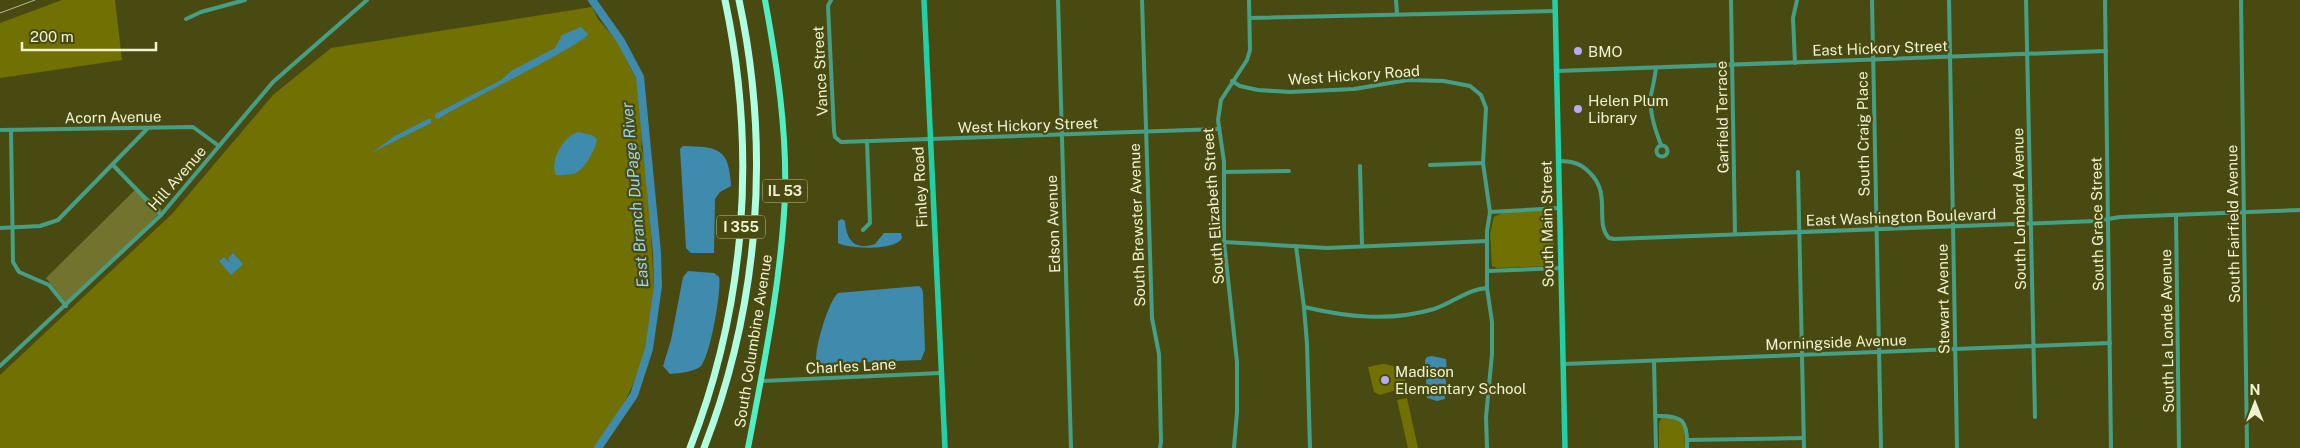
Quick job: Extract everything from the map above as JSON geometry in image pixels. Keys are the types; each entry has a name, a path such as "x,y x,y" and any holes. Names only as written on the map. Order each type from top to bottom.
{"highway":[{"name":"I 355","path":"690,448 721,351 730,311 740,241 744,174 742,111 732,28 725,0"},
{"name":"I 355","path":"704,448 734,356 754,241 757,175 755,113 752,76 739,0"}],"main road":[{"name":"South Columbine Avenue","path":"748,448 773,320 785,195 781,99 765,0"},
{"name":"Finley Road","path":"924,0 945,448"},
{"name":"South Main Street","path":"1555,0 1565,448"}],"street":[{"path":"186,20 202,12 245,0"},
{"name":"Hill Avenue","path":"0,366 3,360 66,306 161,215 273,82 367,0"},
{"name":"Vance Street","path":"831,0 828,6 834,131 838,140"},
{"name":"Edson Avenue","path":"1058,0 1071,448"},
{"name":"South Brewster Avenue","path":"1142,0 1152,318 1159,354 1160,448"},
{"name":"South Elizabeth Street","path":"1234,448 1237,412 1237,362 1224,242 1224,172 1222,141 1218,129 1220,100 1248,55 1249,0"},
{"path":"1396,0 1397,14"},
{"name":"Garfield Terrace","path":"1731,0 1735,234"},
{"path":"1795,63 1793,18 1797,0"},
{"name":"South Craig Place","path":"1872,0 1881,448"},
{"name":"Stewart Avenue","path":"1949,0 1957,448"},
{"name":"South Lombard Avenue","path":"2026,0 2035,417"},
{"name":"South Grace Street","path":"2105,0 2111,448"},
{"name":"South Fairfield Avenue","path":"2241,0 2247,448"},
{"path":"1250,18 1555,12"},
{"name":"East Hickory Street","path":"1557,71 2106,51"},
{"path":"1656,68 1655,85 1651,94 1652,116 1660,145"},
{"name":"West Hickory Road","path":"1232,81 1247,88 1269,91 1333,91 1415,80 1462,83 1477,90 1484,101 1486,112 1483,163"},
{"name":"Acorn Avenue","path":"0,130 193,127 219,146"},
{"path":"0,228 46,226 58,220 148,128"},
{"name":"West Hickory Street","path":"838,140 844,142 1218,129"},
{"path":"11,130 13,259 19,272 49,285 66,306"},
{"path":"863,230 870,223 867,141"},
{"name":"East Washington Boulevard","path":"1558,161 1568,161 1582,166 1597,180 1602,192 1603,228 1609,238 2096,222 2120,216 2300,210"},
{"path":"1430,165 1483,163 1490,212 1487,241 1487,288 1492,337 1486,417 1487,448"},
{"path":"113,165 161,215"},
{"path":"1360,166 1362,246"},
{"path":"1224,172 1289,171"},
{"path":"1798,172 1804,448"},
{"path":"1490,212 1560,208"},
{"name":"South La Londe Avenue","path":"2176,215 2179,448"},
{"path":"1224,242 1296,246 1362,246 1487,241"},
{"path":"1296,246 1307,344 1310,448"},
{"path":"1488,271 1561,268"},
{"path":"1304,307 1358,317 1404,315 1434,309 1476,289 1487,288"},
{"name":"Morningside Avenue","path":"1563,364 2110,343"},
{"path":"1654,361 1656,448"},
{"name":"Charles Lane","path":"761,382 941,373"},
{"path":"1656,416 1679,418 1686,428 1687,448"},
{"path":"1687,440 1804,438"}],"shaded area":[{"path":"62,0 115,0 122,60 0,78 0,23"},
{"path":"592,7 598,19 618,42 637,81 642,138 641,148 647,164 654,288 649,331 637,373 619,413 594,448 0,448 0,375 172,214 273,95 331,48"},
{"path":"137,188 162,210 130,244 66,303 46,278"},
{"path":"1553,211 1554,266 1497,268 1492,266 1490,234 1494,217 1502,213"},
{"path":"1387,364 1399,370 1404,378 1406,387 1380,395 1374,392 1368,367"},
{"path":"1407,398 1418,448 1408,448 1397,400"},
{"path":"1662,417 1674,418 1684,425 1685,448 1659,448 1659,423"}],"water":[{"path":"581,27 588,34 566,50 438,119 435,118 435,114 501,80 511,71 555,48 562,35"},
{"path":"431,119 431,123 371,153 395,136"},
{"path":"578,132 592,135 597,139 587,163 576,173 556,175 554,169 559,149 568,138"},
{"path":"683,146 713,149 720,152 728,164 731,186 720,192 715,199 714,253 691,253 686,248 680,149"},
{"path":"842,219 845,221 849,238 857,245 868,246 875,244 884,233 901,233 902,238 898,242 882,247 852,247 844,245 838,243 838,221"},
{"path":"233,253 243,264 231,275 219,261 224,257 230,263 228,258"},
{"path":"688,271 714,273 719,277 719,295 711,338 704,361 697,369 670,374 663,366 671,340 683,277"},
{"path":"919,286 923,293 925,350 921,360 819,364 816,361 823,325 830,305 838,293"},
{"path":"1432,356 1446,359 1447,370 1444,374 1446,381 1445,399 1437,401 1427,398 1425,360 1427,357"}],"waterway":[{"name":"East Branch DuPage River","path":"592,0 621,41 640,77 657,253 658,286 649,349 634,395 598,448"}],"railway":[{"path":"0,13 35,0"}],"place":[{"name":"BMO","path":"1578,51"},
{"name":"Helen Plum Library","path":"1578,109"},
{"name":"Madison Elementary School","path":"1385,380"}]}
